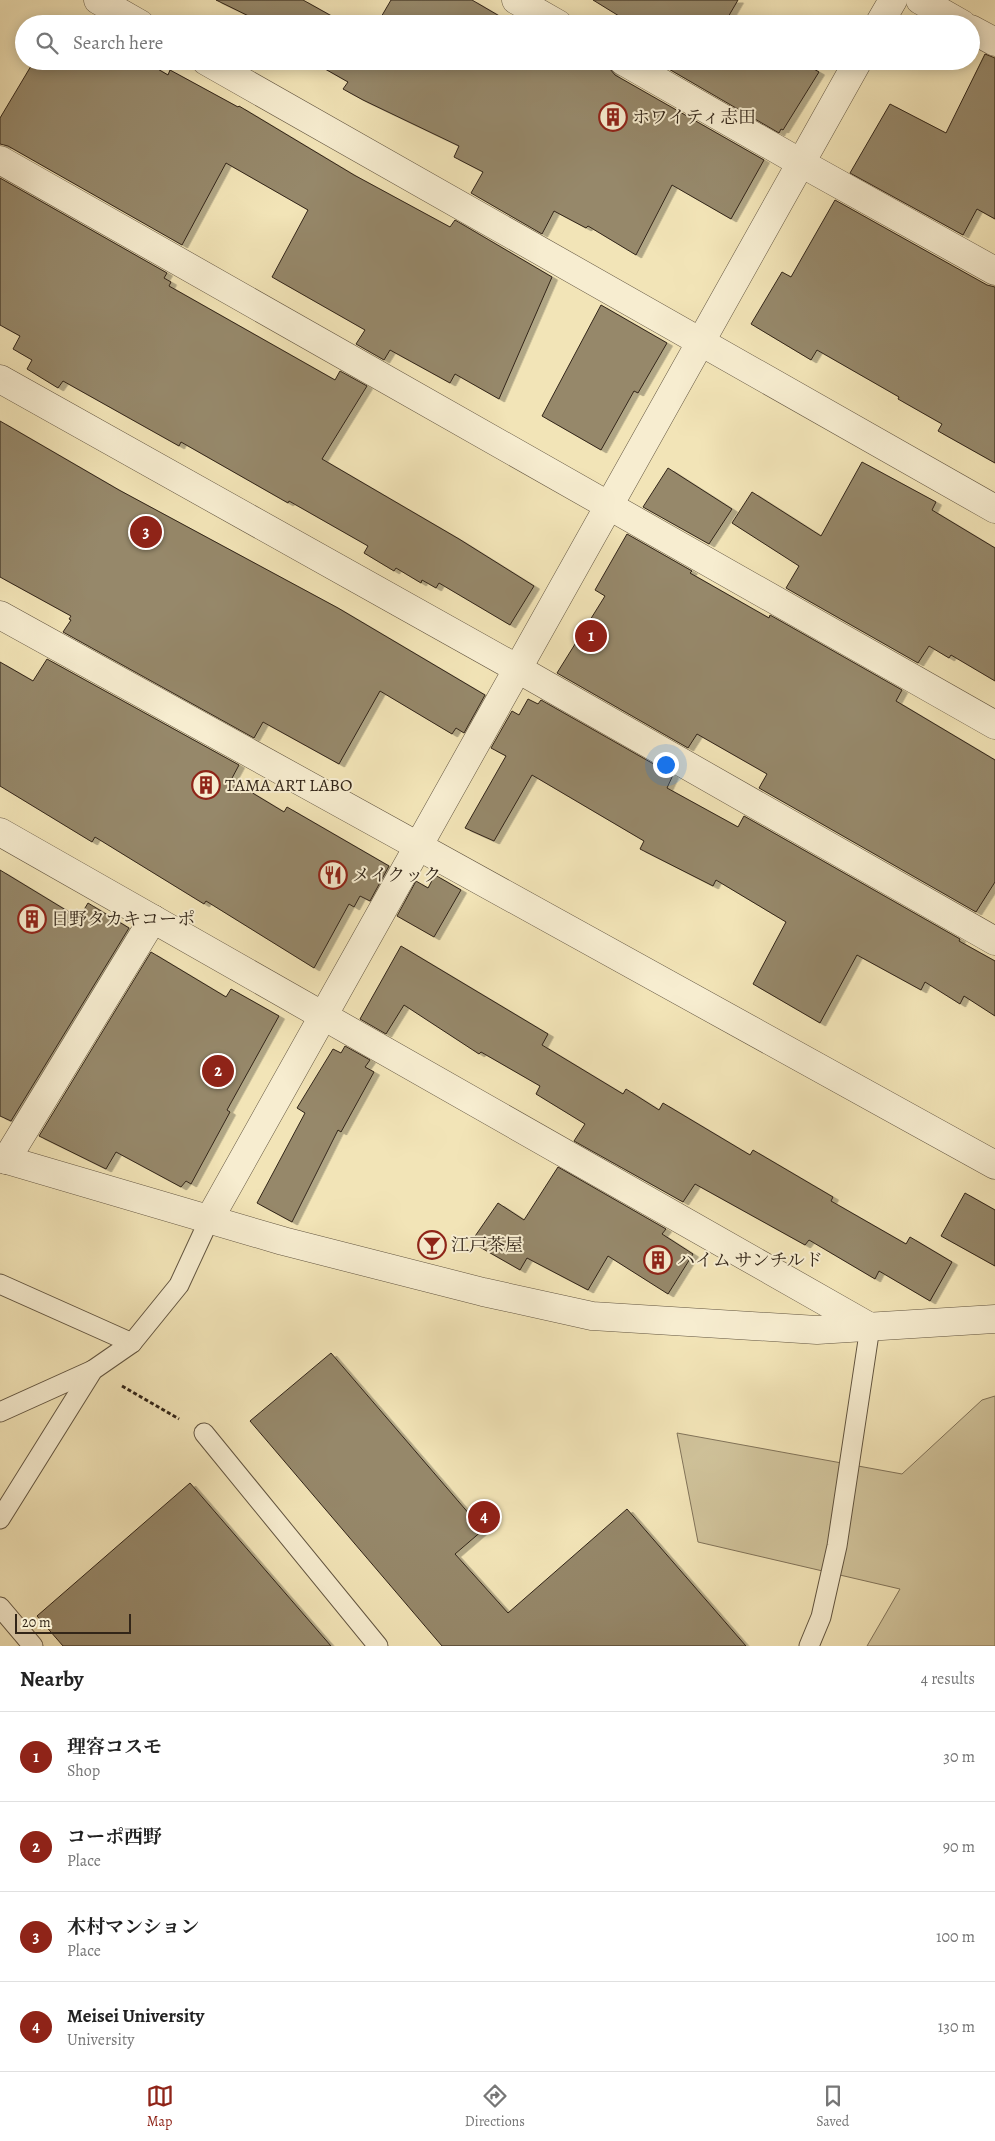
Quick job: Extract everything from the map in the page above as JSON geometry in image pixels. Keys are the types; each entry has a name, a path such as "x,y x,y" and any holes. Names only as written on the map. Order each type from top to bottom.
{"street":[{"path":"98,0 124,15"},
{"path":"516,0 542,15"},
{"path":"884,15 892,0"},
{"path":"920,0 946,15"},
{"path":"980,34 995,42"},
{"path":"222,70 995,509"},
{"path":"639,70 995,271"},
{"path":"210,1218 853,70"},
{"path":"0,160 995,725"},
{"path":"0,379 518,669 995,941"},
{"path":"0,615 995,1165"},
{"path":"0,832 870,1327"},
{"path":"153,919 3,1159 210,1218 283,1241 483,1292 592,1316 817,1330 995,1319"}],"lane":[{"path":"0,1412 93,1370 132,1343 179,1285 210,1218"},
{"path":"0,1284 132,1343"},
{"path":"809,1646 821,1617 837,1546 870,1327"},
{"path":"0,1519 93,1370"},
{"path":"204,1433 378,1646"},
{"path":"0,1608 33,1646"}],"path":[{"path":"93,1370 204,1433"}],"shaded area":[{"path":"995,1396 995,1646 867,1646 900,1589 698,1542 677,1433 902,1474 982,1400"}],"building":[{"path":"216,0 303,0 330,15 247,15"},
{"path":"391,0 472,0 498,15 382,15"},
{"path":"593,0 738,0 729,15 617,15"},
{"path":"985,54 995,58 995,219 977,209 963,235 850,173 890,104 946,133 977,70 980,70 980,64"},
{"path":"29,70 159,70 168,75 170,70 239,106 354,175 450,227 455,220 552,277 499,399 455,374 450,383 390,350 384,360 356,344 365,330 272,277 308,210 226,163 182,245 8,146 0,144 0,118"},
{"path":"327,70 611,70 615,75 764,160 731,219 672,185 636,255 588,226 586,228 554,211 542,234 471,193 483,172 454,157 459,146 343,89 348,82"},
{"path":"670,70 816,70 819,72 783,130 781,129 779,133"},
{"path":"0,178 167,273 164,278 171,282 169,286 335,380 340,371 367,386 322,459 459,539 534,586 510,625 439,583 436,588 422,580 421,583 396,568 394,571 364,553 368,546 181,442 179,446 63,381 58,388 27,369 32,360 13,349 20,336 0,325"},
{"path":"835,200 987,285 995,287 995,463 938,431 942,424 817,350 811,360 751,324 782,272 791,277"},
{"path":"601,305 667,343 638,393 634,391 601,450 542,416"},
{"path":"0,421 119,490 338,608 485,695 464,733 456,728 452,734 380,691 339,764 263,722 254,738 63,632 71,620 69,619 71,616 0,577"},
{"path":"862,462 936,502 932,510 995,548 995,681 951,655 949,658 929,646 918,663 786,588 799,566 732,523 752,492 821,536"},
{"path":"668,468 732,509 709,544 643,507"},
{"path":"627,534 769,618 770,615 902,690 896,701 995,760 995,882 976,912 759,788 767,774 697,734 688,748 557,673 605,596 595,590"},
{"path":"47,659 239,765 231,780 284,812 287,807 389,866 370,901 360,896 354,907 349,904 314,968 206,901 204,904 95,837 92,842 0,786 0,662 33,681"},
{"path":"528,699 538,704 541,700 673,775 667,788 738,827 744,816 960,939 959,941 995,961 995,1016 964,996 960,1004 925,982 921,990 857,955 820,1023 753,984 786,922 716,880 713,886 640,849 644,841 532,775 494,841 465,828 506,756 491,748 512,711 519,715"},
{"path":"0,870 79,918 88,903 129,928 11,1121 0,1116"},
{"path":"435,875 461,890 434,937 397,916 416,881 428,888"},
{"path":"401,946 548,1034 542,1045 623,1094 626,1089 659,1110 663,1103 750,1155 753,1150 833,1197 831,1201 906,1244 910,1237 952,1262 930,1301 879,1271 875,1279 809,1240 805,1245 695,1184 683,1202 574,1141 585,1124 536,1094 540,1086 481,1052 479,1054 404,1005 386,1034 360,1019"},
{"path":"151,952 226,997 231,989 279,1016 227,1110 230,1112 191,1184 186,1181 181,1187 116,1152 106,1169 39,1136"},
{"path":"345,1046 370,1060 365,1067 374,1072 341,1132 338,1130 292,1222 257,1203 305,1113 297,1108 333,1049 341,1053"},
{"path":"558,1167 666,1229 662,1234 693,1254 668,1294 608,1256 588,1290 527,1258 520,1270 471,1242 498,1203 524,1220"},
{"path":"965,1193 995,1210 995,1266 941,1236"},
{"path":"331,1353 483,1530 455,1554 508,1613 627,1509 746,1646 442,1646 250,1421"},
{"path":"190,1483 331,1646 63,1646 37,1616"}],"place":[{"name":"ホワイティ志田","path":"613,117"},
{"name":"木村マンション","path":"146,532"},
{"name":"理容コスモ","path":"591,636"},
{"name":"TAMA ART LABO","path":"206,785"},
{"name":"メイクック","path":"333,875"},
{"name":"日野タカキコーポ","path":"32,919"},
{"name":"コーポ西野","path":"218,1071"},
{"name":"江戸茶屋","path":"432,1245"},
{"name":"ハイム サンチルド","path":"658,1260"},
{"name":"Meisei University","path":"484,1517"}]}
